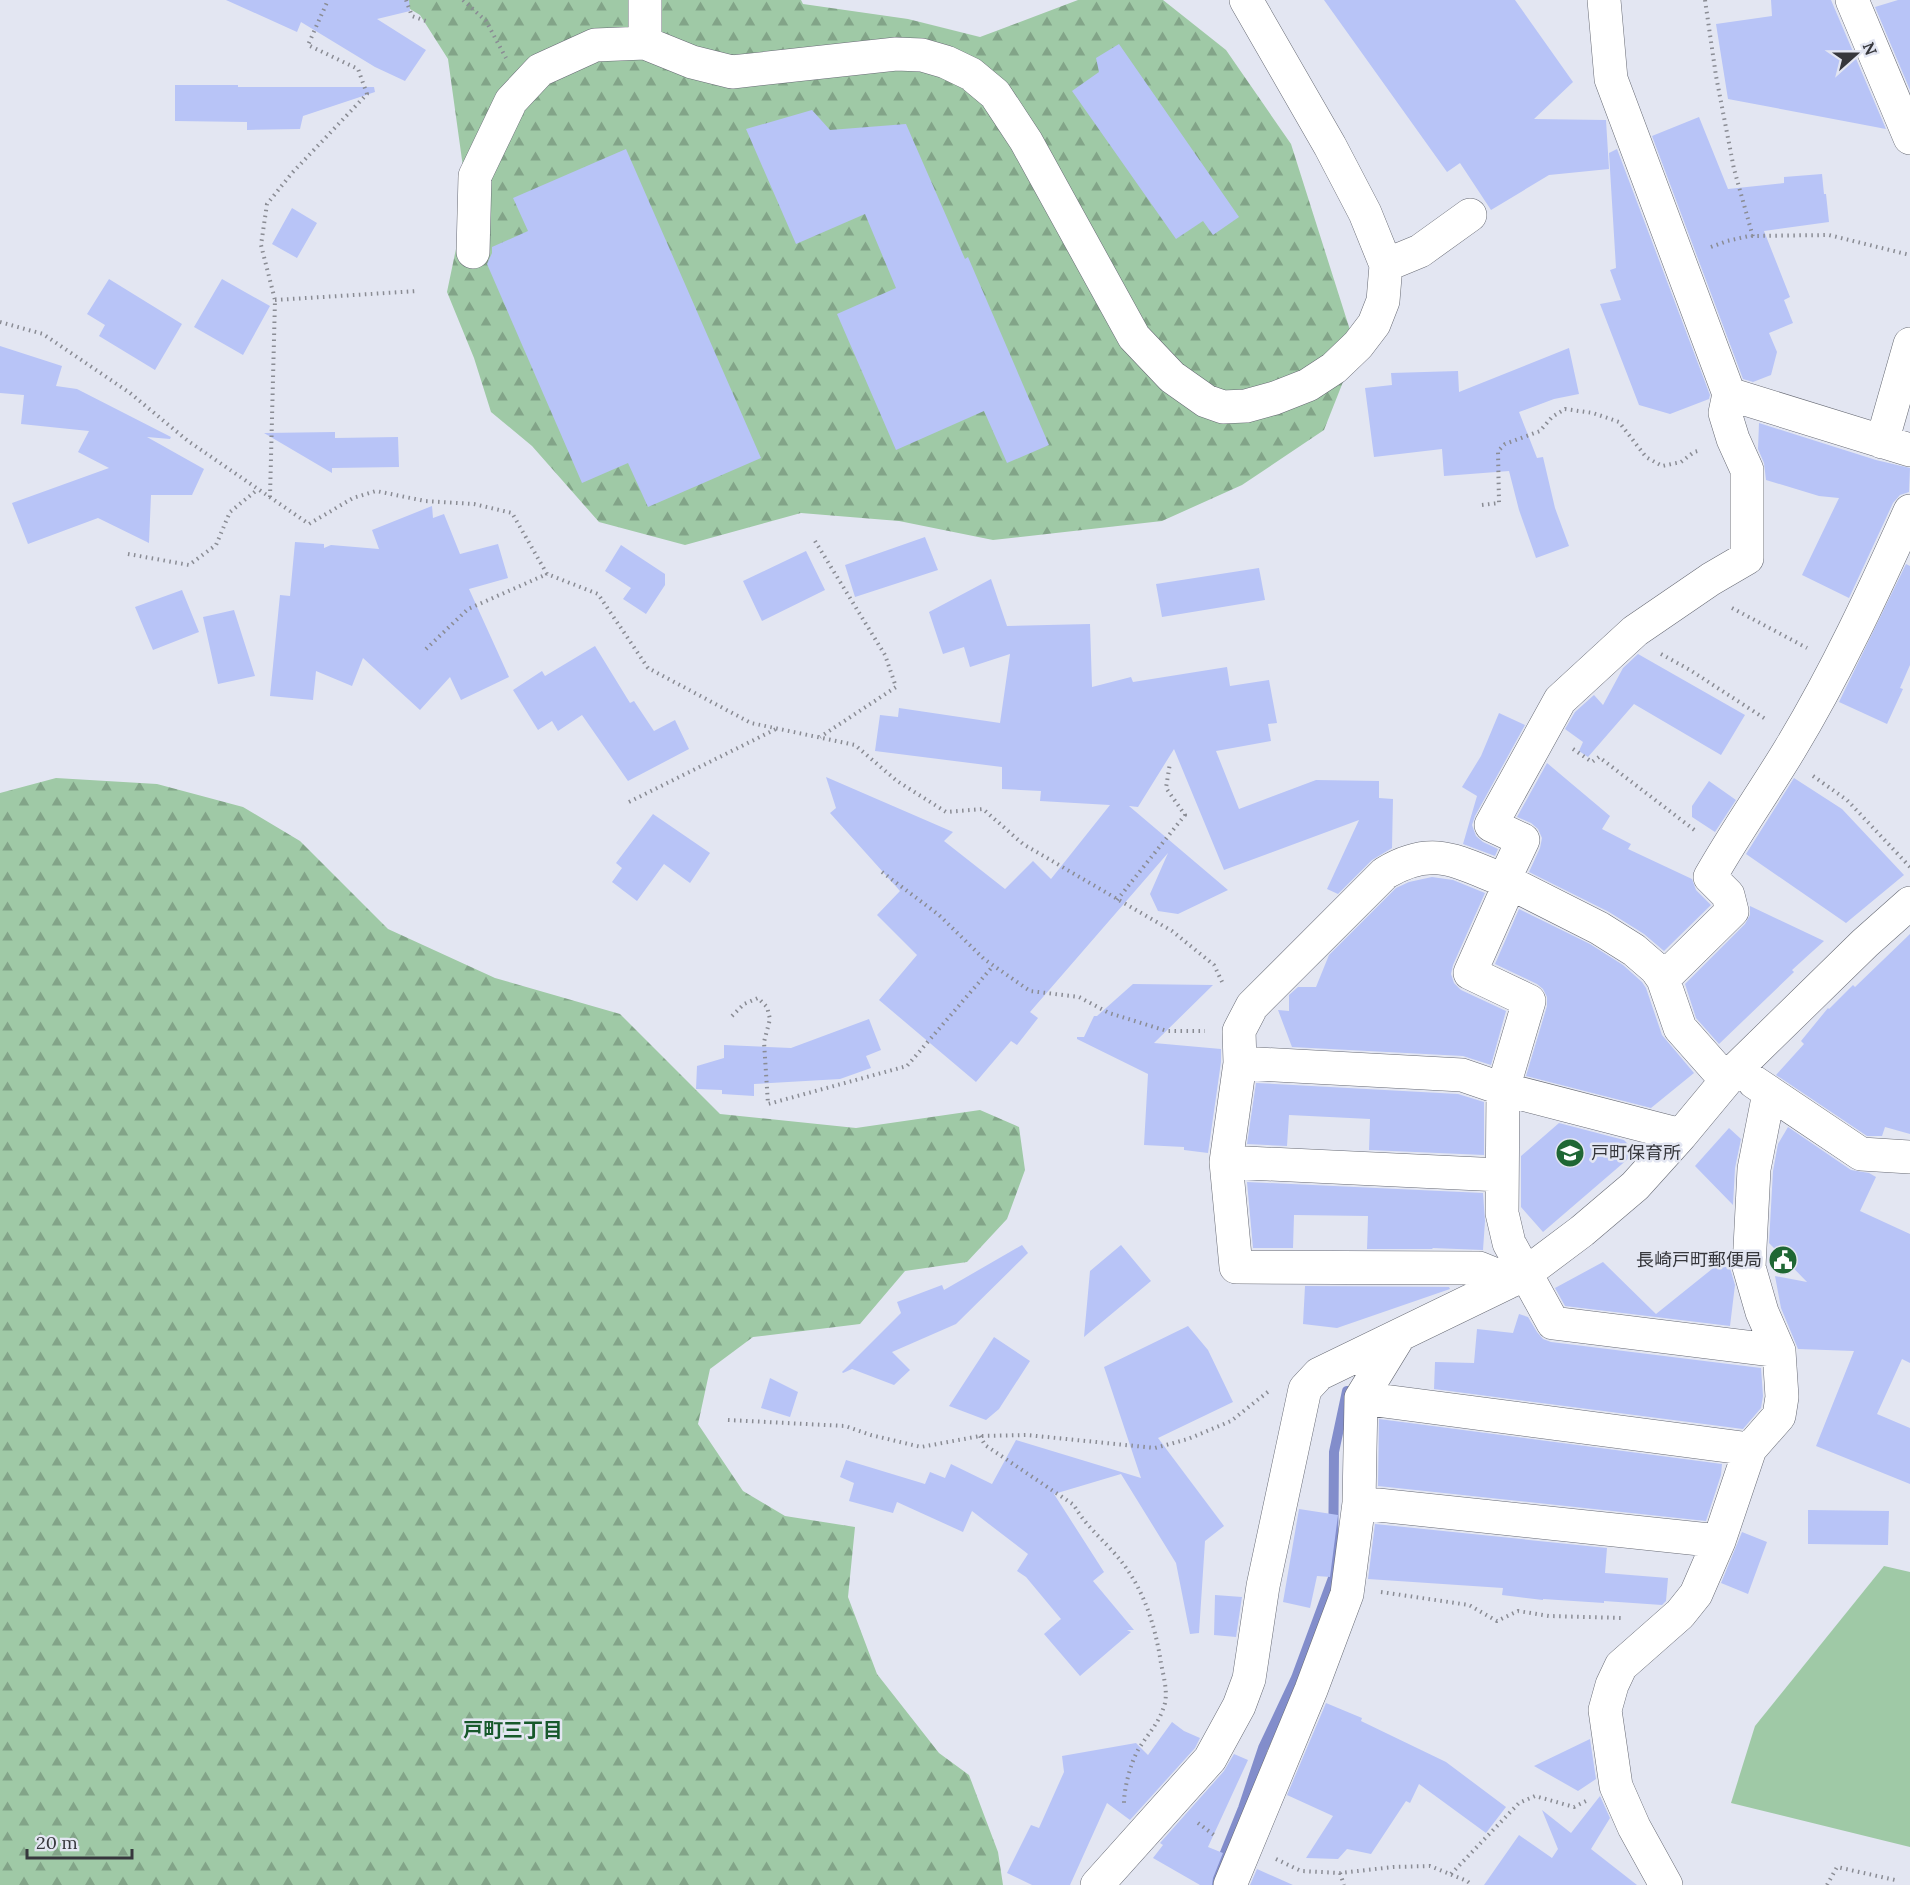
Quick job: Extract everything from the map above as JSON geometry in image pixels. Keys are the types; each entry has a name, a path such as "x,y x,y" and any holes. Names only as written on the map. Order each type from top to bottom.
{"street":[{"path":"645,0 645,44"},
{"path":"473,252 474,177 511,101 540,70 595,45 645,44 692,62 732,72 897,54 922,55 946,62 971,74 995,94 1026,141 1134,337 1172,378 1206,401 1223,407 1246,406 1275,398 1308,384 1334,368 1358,345 1374,324 1383,301 1386,265 1365,213 1335,156 1246,0"},
{"path":"1604,0 1611,79 1729,394 1725,413 1733,439 1747,470 1747,558 1629,636 1560,700 1491,825 1523,840 1470,973 1529,1000 1503,1089 1502,1213 1519,1277 1553,1323 1779,1351"},
{"path":"1852,0 1910,138"},
{"path":"1386,265 1420,251 1470,215"},
{"path":"1729,394 1896,446 1910,344"},
{"path":"1663,979 1731,911 1728,895 1710,877 1791,747 1837,663 1910,511"},
{"path":"1519,1277 1479,1268 1236,1267 1226,1162 1240,1040 1252,1006 1385,873 1402,862 1445,857 1507,882 1599,928 1634,950 1656,969 1663,979 1680,1028 1731,1075 1770,1093 1861,1154 1910,1157"},
{"path":"1097,1885 1210,1759 1239,1706 1249,1679 1263,1586 1305,1389 1319,1374 1519,1277 1582,1231 1635,1186 1731,1075 1865,943 1910,903"},
{"path":"1240,1040 1462,1075 1503,1089 1681,1135"},
{"path":"1665,1885 1662,1875 1634,1827 1616,1786 1605,1710 1612,1685 1621,1666 1680,1614 1696,1594 1719,1541 1750,1449 1779,1416 1782,1397 1779,1351 1762,1312 1749,1267 1754,1169 1770,1093"},
{"path":"1226,1162 1501,1175"},
{"path":"1230,1885 1311,1690 1347,1594 1359,1503 1361,1398 1399,1336"},
{"path":"1361,1398 1750,1449"},
{"path":"1359,1503 1719,1541"}],"path":[{"path":"270,498 275,300 261,245 267,204 292,173 367,94 358,69 308,45 327,0"},
{"path":"406,0 412,16 429,22"},
{"path":"464,0 486,21 524,87"},
{"path":"1705,0 1716,76 1732,157 1753,237"},
{"path":"1679,259 1727,241 1753,237 1829,236 1910,255"},
{"path":"275,300 418,291"},
{"path":"0,322 43,334 130,393 188,441 309,524 353,498 376,491 425,501 474,504 512,513 547,574 598,594 648,668 751,723 855,745 897,781 946,812 982,809 1023,844 1172,931 1214,964 1240,1040 1167,1031 1109,1013 1079,997 1030,991 984,959 939,915 882,872"},
{"path":"1482,505 1499,503 1498,451 1505,444 1540,431 1552,417 1565,409 1593,413 1619,422 1646,457 1662,466 1681,462 1694,452 1733,439"},
{"path":"128,554 189,565 216,545 230,512 257,490"},
{"path":"815,541 885,655 896,687 820,737"},
{"path":"426,649 468,609 547,574"},
{"path":"1706,583 1721,603 1837,663"},
{"path":"1629,636 1690,670 1791,747 1847,800 1910,867"},
{"path":"629,802 778,728"},
{"path":"1544,729 1592,762 1599,757 1724,852"},
{"path":"1117,900 1185,815 1166,788 1170,763"},
{"path":"732,1016 744,1004 758,998 767,1007 770,1019 764,1042 768,1104 907,1066 993,966"},
{"path":"728,1420 845,1426 921,1447 980,1436 1027,1434 1155,1448 1188,1439 1232,1421 1273,1388 1314,1379"},
{"path":"980,1436 985,1445 1074,1504 1079,1514 1121,1561 1140,1590 1152,1622 1165,1682 1165,1700 1157,1725 1137,1752 1124,1793 1122,1838 1128,1850"},
{"path":"1347,1587 1469,1605 1497,1621 1518,1611 1549,1616 1644,1618 1680,1614"},
{"path":"1451,1874 1519,1803 1535,1796 1574,1807 1616,1786"},
{"path":"1170,1803 1217,1837 1247,1845 1301,1871 1340,1873 1393,1867 1430,1866 1472,1885"},
{"path":"1827,1885 1837,1867 1895,1880"},
{"path":"1340,1873 1344,1885"}],"green space":[{"path":"395,0 801,0 803,4 908,19 980,37 1078,0 1163,0 1226,50 1291,144 1356,349 1324,430 1242,485 1162,521 993,540 899,521 801,513 685,545 599,522 532,446 491,412 474,358 447,292 467,196 448,59 420,15"},
{"path":"56,778 157,784 243,807 300,841 388,929 495,978 620,1014 720,1114 856,1128 980,1110 1019,1127 1025,1170 1007,1219 967,1262 905,1271 860,1324 753,1337 710,1369 698,1424 743,1491 785,1516 855,1527 848,1597 877,1674 939,1753 969,1775 998,1852 1003,1885 0,1885 0,793"},
{"path":"1884,1566 1910,1572 1910,1847 1731,1803 1755,1726"}],"building":[{"path":"226,0 409,0 410,11 377,19 426,50 405,81 375,67 301,22 297,32"},
{"path":"1324,0 1515,0 1573,82 1534,119 1606,120 1609,169 1549,175 1491,210 1460,163 1447,172"},
{"path":"1771,0 1831,0 1886,129 1728,99 1716,24 1772,16"},
{"path":"1898,0 1910,0 1910,90 1875,7"},
{"path":"1119,44 1239,217 1213,235 1203,221 1176,239 1072,91 1099,72 1096,58"},
{"path":"175,85 374,87 375,92 303,116 300,129 247,130 247,122 175,121"},
{"path":"812,110 830,130 906,124 965,259 968,257 1049,445 1007,463 984,411 896,450 837,314 896,288 865,214 796,244 746,129"},
{"path":"1699,117 1728,189 1784,183 1784,177 1822,174 1829,222 1764,231 1790,297 1784,300 1793,323 1769,333 1777,352 1771,375 1753,382 1743,379 1652,136"},
{"path":"626,149 761,458 648,507 628,463 582,483 487,264 492,247 528,231 513,198"},
{"path":"1617,149 1710,395 1709,399 1670,414 1639,405 1600,304 1621,300 1610,270 1616,268 1609,153"},
{"path":"292,208 317,223 297,258 272,244"},
{"path":"109,279 182,324 155,370 99,336 105,325 87,314"},
{"path":"222,279 270,306 243,355 194,327"},
{"path":"0,346 62,366 56,386 77,389 171,437 170,439 147,437 204,469 192,495 151,495 149,543 98,518 28,544 12,503 109,468 78,452 89,431 21,424 24,395 0,393"},
{"path":"1569,348 1579,394 1554,399 1519,412 1537,458 1543,457 1555,508 1569,546 1536,558 1519,510 1509,471 1444,476 1442,449 1374,457 1365,388 1392,385 1391,373 1458,371 1459,392"},
{"path":"1759,423 1876,460 1910,468 1909,492 1900,495 1893,503 1849,598 1802,575 1839,498 1819,496 1766,480 1764,463 1758,449"},
{"path":"335,432 335,438 398,437 399,467 332,468 332,473 264,433"},
{"path":"432,506 433,518 444,514 460,554 498,544 508,578 469,589 509,677 461,700 450,677 420,710 363,658 352,686 316,671 313,700 270,696 280,595 290,596 295,542 324,544 324,548 331,545 379,549 372,530"},
{"path":"925,537 938,570 855,597 845,565"},
{"path":"621,545 665,574 665,585 646,614 623,599 631,588 605,571"},
{"path":"806,551 825,590 762,621 743,581"},
{"path":"1906,564 1910,566 1910,665 1900,688 1903,689 1887,724 1839,702"},
{"path":"1259,568 1265,600 1162,617 1156,584"},
{"path":"991,579 1007,626 1090,624 1092,687 1131,677 1133,682 1227,667 1230,686 1269,680 1277,723 1268,724 1271,741 1216,751 1239,809 1316,780 1379,781 1379,798 1393,799 1392,848 1372,860 1338,894 1327,889 1359,820 1224,870 1174,749 1138,807 1129,806 1228,890 1178,914 1158,911 1150,894 1168,853 1030,1012 1038,1018 1017,1045 1011,1041 976,1082 879,1000 917,955 877,915 900,891 830,813 836,808 826,777 953,832 944,841 1005,889 1033,861 1051,879 1110,805 1040,801 1041,791 1002,789 1002,767 875,751 880,715 898,717 899,708 1000,723 1010,654 970,667 964,647 943,654 929,612"},
{"path":"182,590 199,632 153,650 135,607"},
{"path":"234,610 255,676 218,684 203,617"},
{"path":"595,646 630,703 634,701 654,731 675,720 689,749 628,781 582,715 558,731 552,721 538,730 513,690 542,671 545,676"},
{"path":"1638,654 1745,715 1721,755 1634,704 1588,757 1579,751 1583,742 1565,729 1575,712 1594,695 1603,705 1623,668"},
{"path":"1499,713 1525,725 1472,825 1476,836 1498,849 1495,856 1463,844 1477,796 1462,787 1481,756"},
{"path":"1547,763 1610,816 1602,829 1631,844 1628,849 1692,879 1696,890 1711,905 1664,951 1644,934 1609,912 1529,872 1542,838 1538,829 1531,823 1517,817"},
{"path":"1794,778 1842,809 1904,875 1846,923 1746,854"},
{"path":"1709,781 1736,800 1715,832 1692,817 1692,806"},
{"path":"653,814 710,853 690,883 664,864 637,901 612,882 622,868 616,863"},
{"path":"1432,877 1453,880 1485,893 1451,974 1454,983 1461,990 1506,1011 1491,1065 1463,1056 1292,1047 1278,1010 1289,1011 1289,995 1298,987 1316,987 1329,955 1396,888 1409,882"},
{"path":"1750,906 1824,941 1719,1044 1696,1018 1685,984 1745,924 1750,915"},
{"path":"1519,909 1590,944 1623,965 1642,982 1662,1035 1694,1073 1651,1108 1526,1076 1547,1006 1547,997 1537,984 1495,964"},
{"path":"1910,934 1910,1134 1885,1127 1882,1136 1867,1136 1776,1075 1804,1044 1801,1041 1828,1008 1853,985 1855,987"},
{"path":"1133,984 1213,985 1154,1043 1221,1049 1208,1153 1184,1150 1184,1147 1144,1145 1148,1074 1077,1039 1077,1037 1084,1037 1094,1016 1097,1016"},
{"path":"869,1019 881,1050 866,1056 871,1068 840,1079 754,1084 754,1096 722,1094 722,1090 696,1089 697,1066 724,1058 724,1045 791,1048"},
{"path":"1256,1083 1458,1094 1484,1102 1484,1155 1369,1150 1370,1119 1289,1115 1287,1146 1247,1144"},
{"path":"1559,1123 1624,1140 1636,1152 1543,1232 1521,1207 1521,1156"},
{"path":"1788,1127 1851,1170 1869,1173 1876,1177 1860,1211 1910,1234 1910,1363 1902,1359 1877,1414 1910,1428 1910,1484 1816,1446 1854,1351 1798,1349 1781,1308 1775,1276 1807,1282 1769,1243 1773,1171 1778,1144"},
{"path":"1729,1128 1741,1139 1735,1168 1733,1205 1695,1166"},
{"path":"1247,1182 1483,1193 1485,1221 1483,1250 1367,1249 1368,1216 1294,1215 1293,1248 1253,1248"},
{"path":"1022,1245 1028,1253 956,1324 892,1352 910,1370 894,1385 852,1369 842,1372 901,1313 897,1302 942,1285 944,1290"},
{"path":"1121,1245 1151,1281 1084,1337 1090,1271"},
{"path":"1603,1262 1656,1314 1717,1265 1730,1268 1735,1285 1730,1326 1565,1306 1555,1288"},
{"path":"1305,1286 1449,1287 1450,1289 1337,1328 1303,1324"},
{"path":"1519,1314 1528,1317 1543,1339 1551,1342 1761,1368 1763,1396 1761,1408 1743,1429 1434,1389 1435,1362 1474,1363 1477,1329 1513,1333"},
{"path":"1188,1326 1208,1350 1233,1402 1158,1438 1224,1526 1205,1541 1199,1633 1190,1634 1176,1563 1121,1474 1054,1494 1104,1572 1093,1581 1134,1630 1127,1630 1131,1632 1080,1676 1044,1634 1061,1619 1026,1577 1017,1571 1028,1554 972,1511 963,1532 897,1502 893,1513 849,1501 854,1483 840,1477 846,1460 925,1484 930,1472 945,1478 951,1464 992,1484 1016,1440 1141,1478 1104,1367"},
{"path":"994,1337 1030,1361 999,1409 986,1420 949,1406"},
{"path":"770,1378 798,1392 790,1417 761,1408"},
{"path":"1379,1419 1722,1464 1721,1475 1706,1521 1378,1486"},
{"path":"1299,1509 1338,1515 1330,1577 1317,1576 1310,1608 1283,1602"},
{"path":"1808,1510 1889,1511 1888,1545 1808,1544"},
{"path":"1375,1524 1607,1548 1605,1573 1668,1578 1666,1601 1662,1605 1543,1600 1502,1595 1503,1588 1368,1579"},
{"path":"1742,1532 1767,1542 1748,1594 1721,1583"},
{"path":"1215,1595 1242,1597 1236,1637 1214,1635"},
{"path":"1326,1703 1362,1718 1361,1721 1446,1762 1506,1807 1486,1833 1419,1784 1410,1803 1406,1801 1371,1854 1347,1849 1338,1859 1306,1858 1333,1816 1287,1795"},
{"path":"1172,1722 1184,1731 1200,1738 1195,1748 1130,1820 1107,1803 1070,1885 1032,1885 1007,1873 1031,1825 1039,1828 1064,1772 1062,1756 1136,1743 1148,1755"},
{"path":"1590,1739 1596,1779 1578,1791 1534,1766"},
{"path":"1234,1754 1248,1760 1208,1847 1223,1853 1212,1885 1200,1885 1153,1858 1163,1845 1160,1843 1224,1771"},
{"path":"1600,1796 1610,1818 1591,1849 1637,1885 1484,1885 1519,1835 1552,1858 1558,1849 1542,1810 1571,1833"},
{"path":"1257,1869 1293,1885 1250,1885"}],"waterway":[{"path":"1212,1885 1243,1808 1263,1748 1296,1678 1333,1578 1334,1452 1347,1391"}],"place":[{"name":"戸町保育所","path":"1570,1153"},
{"name":"長崎戸町郵便局","path":"1783,1260"}],"district":[{"name":"戸町三丁目","path":"513,1730"}]}
